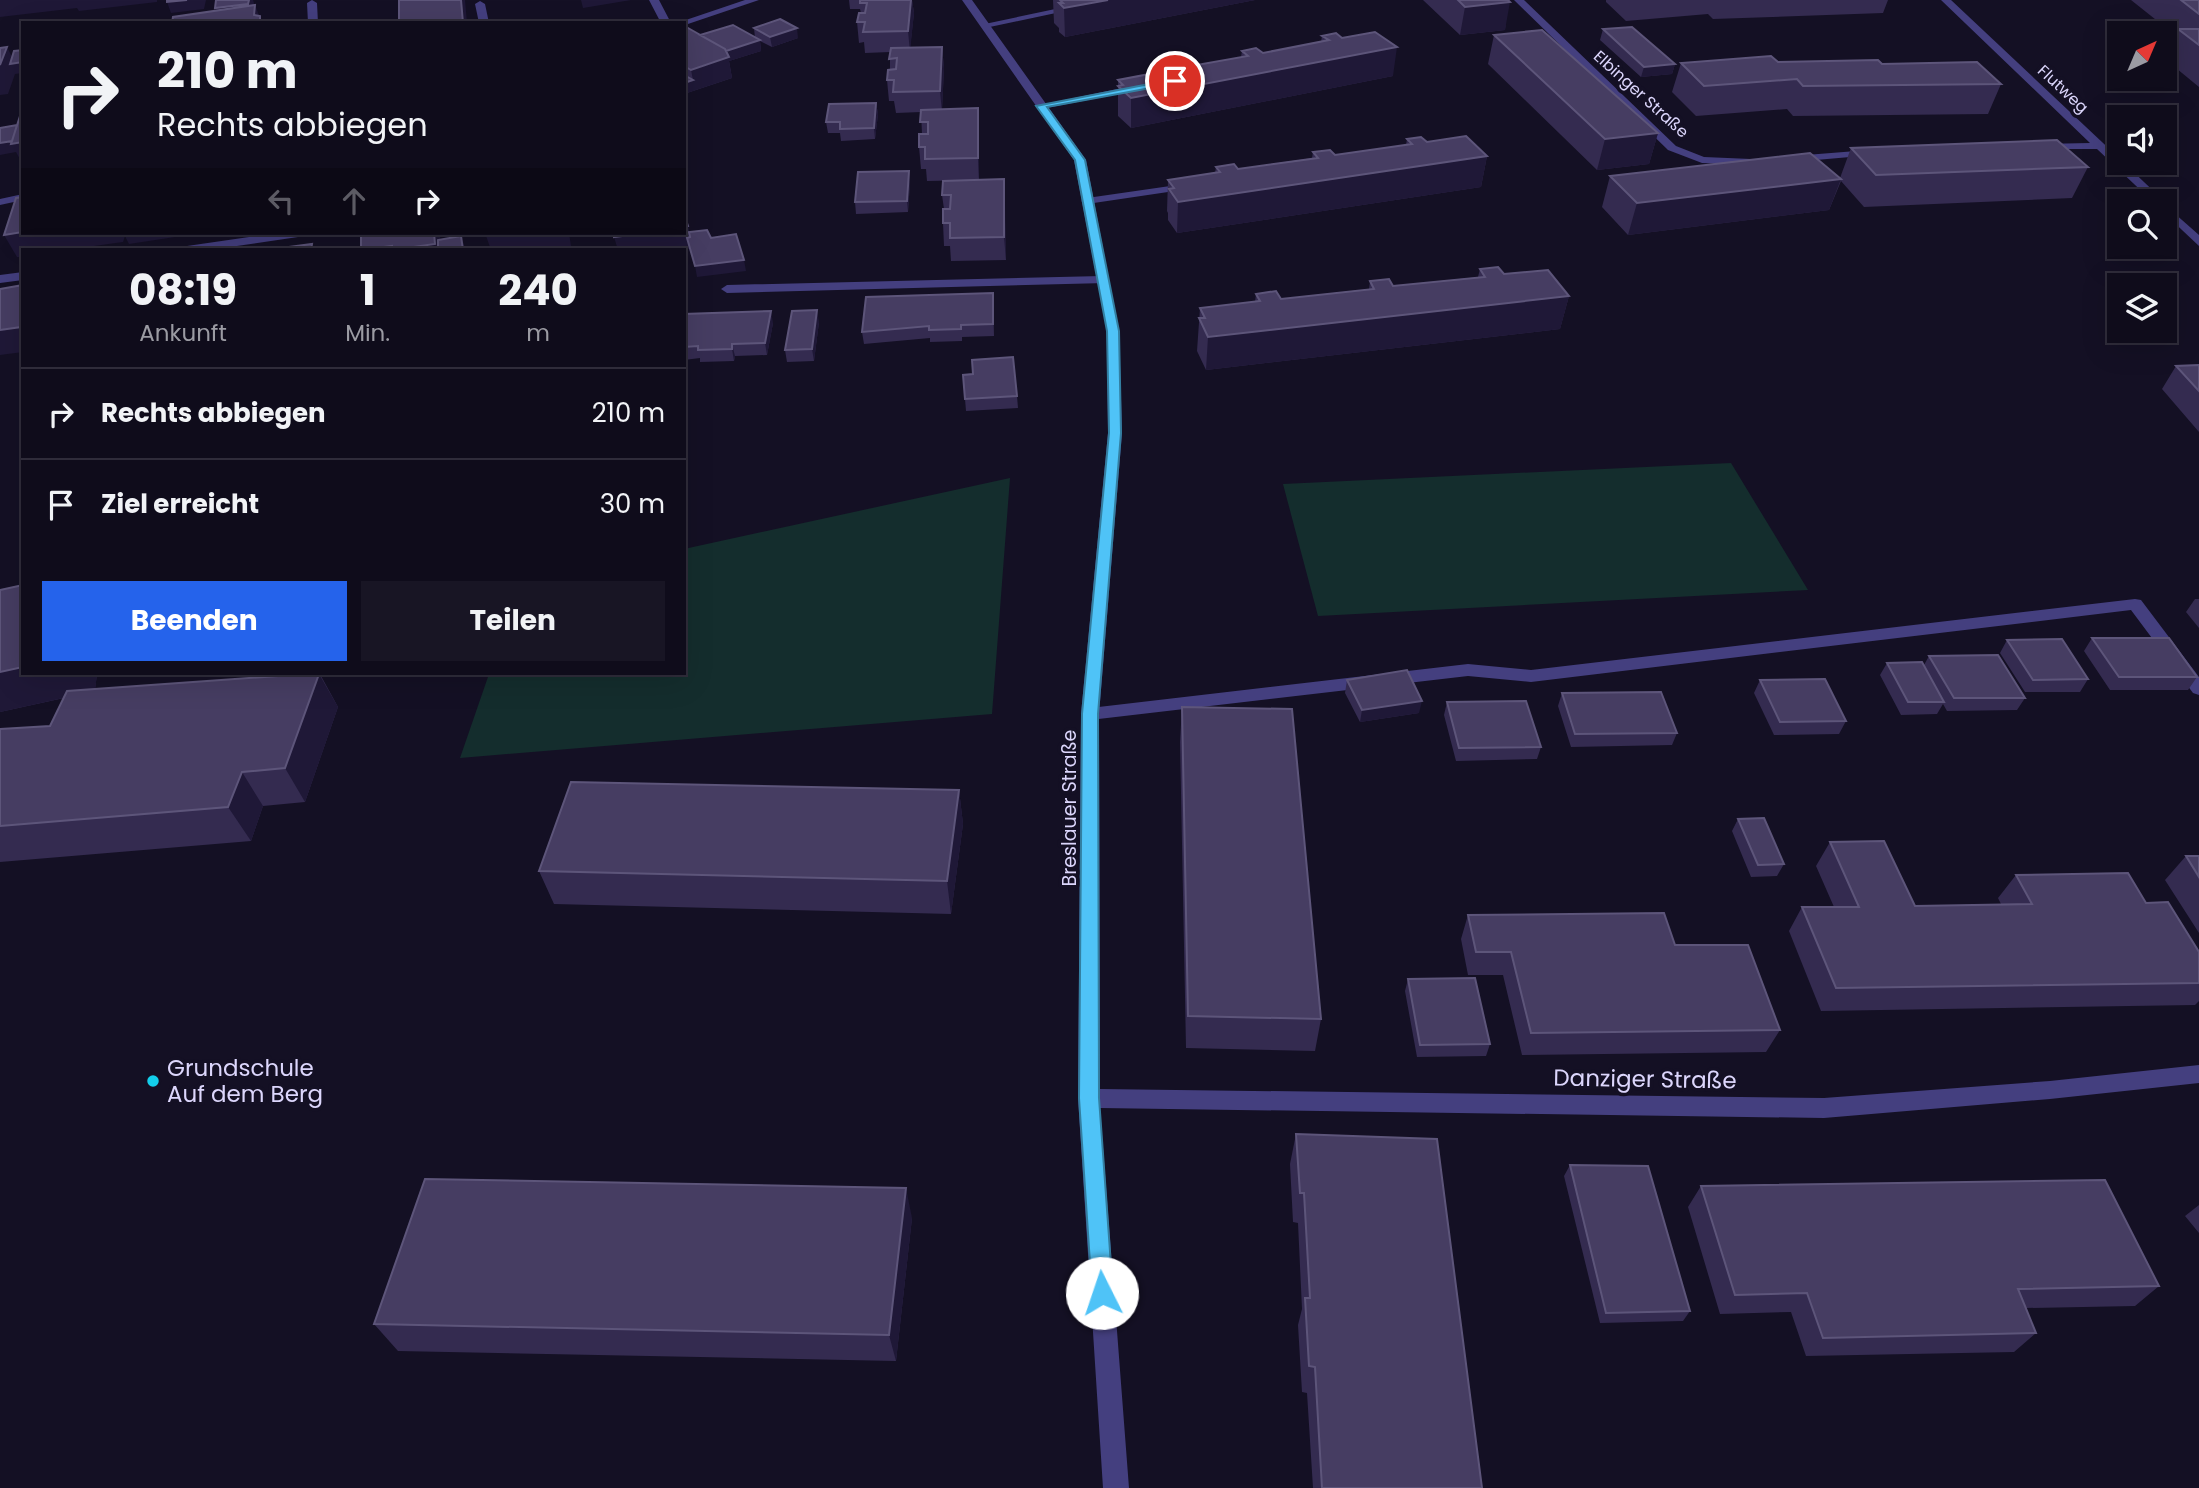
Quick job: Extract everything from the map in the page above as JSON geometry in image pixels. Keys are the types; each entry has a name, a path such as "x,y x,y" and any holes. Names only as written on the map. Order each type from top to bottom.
{"street":[{"path":"654,0 665,21"},
{"path":"686,22 754,0"},
{"name":"Breslauer Straße","path":"967,0 1080,160 1113,331 1115,433 1090,714 1089,1098 1116,1488"},
{"path":"985,25 1112,0"},
{"name":"Elbinger Straße","path":"1519,0 1672,148 1702,160 1736,163 1762,161"},
{"name":"Flutweg","path":"1946,0 2145,189"},
{"path":"313,3 313,21"},
{"path":"480,4 484,21"},
{"path":"1041,106 1148,86"},
{"path":"2031,148 2100,146"},
{"path":"1775,160 1881,152"},
{"path":"1087,201 1198,186"},
{"path":"0,202 21,197"},
{"path":"2177,220 2199,242"},
{"path":"200,248 285,235"},
{"path":"0,279 21,276"},
{"path":"727,289 1102,280"},
{"path":"1090,714 1468,670 1531,676 2135,604 2199,689"},
{"name":"Danziger Straße","path":"1089,1098 1824,1108 2050,1090 2199,1074"}],"green space":[{"path":"1731,463 1808,590 1318,616 1283,484"},
{"path":"1010,478 992,714 460,758 489,675 686,675 686,549"}],"building":[{"path":"216,0 249,0 248,4 215,8"},
{"path":"399,0 461,0 463,21 399,21"},
{"path":"860,0 911,0 908,31 863,32 865,22 857,22 859,13 865,13 867,3 860,3"},
{"path":"1060,0 1108,0 1064,8 1059,3 1063,3"},
{"path":"1458,0 1508,0 1510,2 1465,7"},
{"path":"2181,0 2199,0 2199,14"},
{"path":"255,5 254,15 260,16 260,21 172,21 173,17"},
{"path":"780,19 797,28 770,37 754,28"},
{"path":"733,25 760,40 726,51 700,35"},
{"path":"1632,27 1675,64 1644,67 1603,29"},
{"path":"686,28 725,49 729,57 691,70 686,67"},
{"path":"2178,29 2199,29 2199,45"},
{"path":"1542,30 1658,133 1605,139 1494,35"},
{"path":"1375,32 1397,47 1131,98 1118,86 1123,85 1118,80 1165,71 1160,66 1173,63 1180,68 1248,56 1242,51 1256,48 1263,53 1329,40 1322,36 1336,33 1342,38"},
{"path":"7,47 0,65 0,48"},
{"path":"942,47 940,91 893,92 894,80 887,80 888,70 896,69 897,58 889,59 891,48"},
{"path":"21,50 21,62 10,64 14,51"},
{"path":"1771,56 1778,62 1977,62 2001,84 1803,86 1797,79 1704,86 1681,63"},
{"path":"876,103 874,128 840,129 840,122 826,122 829,104"},
{"path":"978,108 978,158 925,159 925,147 919,147 919,134 928,134 928,122 920,122 921,110"},
{"path":"21,113 21,142 11,144"},
{"path":"17,125 12,141 0,143 0,128"},
{"path":"1466,136 1487,156 1178,202 1169,189 1174,188 1168,180 1220,172 1216,167 1234,164 1238,169 1318,158 1313,152 1330,150 1335,155 1412,144 1407,139 1421,137 1427,142"},
{"path":"2057,140 2088,167 1876,175 1851,148"},
{"path":"1810,153 1841,179 1637,203 1610,176"},
{"path":"909,171 907,201 855,202 858,172"},
{"path":"1004,179 1004,237 950,238 950,223 943,223 943,209 950,209 951,195 942,195 943,181"},
{"path":"21,197 21,232 4,235 16,198"},
{"path":"707,230 711,238 736,234 744,260 695,266 687,238 690,237 689,232"},
{"path":"361,235 434,235 435,244 406,248 361,248"},
{"path":"461,236 463,248 438,248 438,240"},
{"path":"312,244 311,248 281,248"},
{"path":"1498,267 1504,274 1548,270 1569,296 1208,337 1199,318 1205,318 1200,308 1260,301 1256,294 1276,291 1281,299 1374,289 1370,281 1389,279 1393,286 1485,277 1480,269"},
{"path":"21,285 21,327 0,330 0,289"},
{"path":"993,293 993,324 961,325 961,329 929,330 929,326 862,332 866,297"},
{"path":"817,310 812,349 785,350 792,311"},
{"path":"771,311 765,343 732,344 732,349 698,350 698,346 686,347 686,314"},
{"path":"1013,357 1017,396 965,399 963,375 973,374 972,360"},
{"path":"2199,365 2199,391 2176,366"},
{"path":"21,585 21,667 0,672 0,590"},
{"path":"2092,638 2169,638 2197,677 2119,677"},
{"path":"2062,639 2088,679 2033,680 2007,640"},
{"path":"1998,655 2025,698 1954,698 1929,656"},
{"path":"1922,662 1944,702 1908,702 1887,663"},
{"path":"1407,670 1422,701 1362,710 1347,680"},
{"path":"319,675 285,768 242,772 228,807 0,826 0,729 50,726 67,691"},
{"path":"1825,679 1846,721 1780,722 1760,680"},
{"path":"1661,692 1677,733 1575,734 1562,693"},
{"path":"1526,701 1541,747 1459,748 1447,702"},
{"path":"1182,707 1292,709 1321,1019 1188,1016"},
{"path":"571,782 959,790 947,881 539,871"},
{"path":"1764,818 1784,864 1758,865 1738,819"},
{"path":"1884,841 1915,906 2032,904 2016,875 2128,873 2146,903 2168,902 2199,952 2199,983 1836,988 1802,907 1859,907 1830,842"},
{"path":"2186,856 2199,856 2199,877"},
{"path":"1664,913 1675,945 1748,945 1780,1030 1531,1033 1511,952 1476,952 1468,915"},
{"path":"1475,978 1490,1044 1420,1045 1408,979"},
{"path":"1296,1134 1437,1139 1482,1488 1322,1488 1315,1367 1309,1366 1305,1298 1310,1298 1304,1193 1300,1193"},
{"path":"1570,1165 1648,1166 1690,1311 1606,1313"},
{"path":"425,1179 906,1188 889,1335 374,1324"},
{"path":"2105,1180 2159,1286 2018,1289 2036,1333 1823,1338 1807,1293 1735,1295 1701,1186"}],"place":[{"name":"Grundschule Auf dem Berg","path":"153,1081"}],"route":[{"path":"1102,1293 1089,1098 1090,714 1115,433 1113,331 1080,160 1041,106 1175,81"}]}
